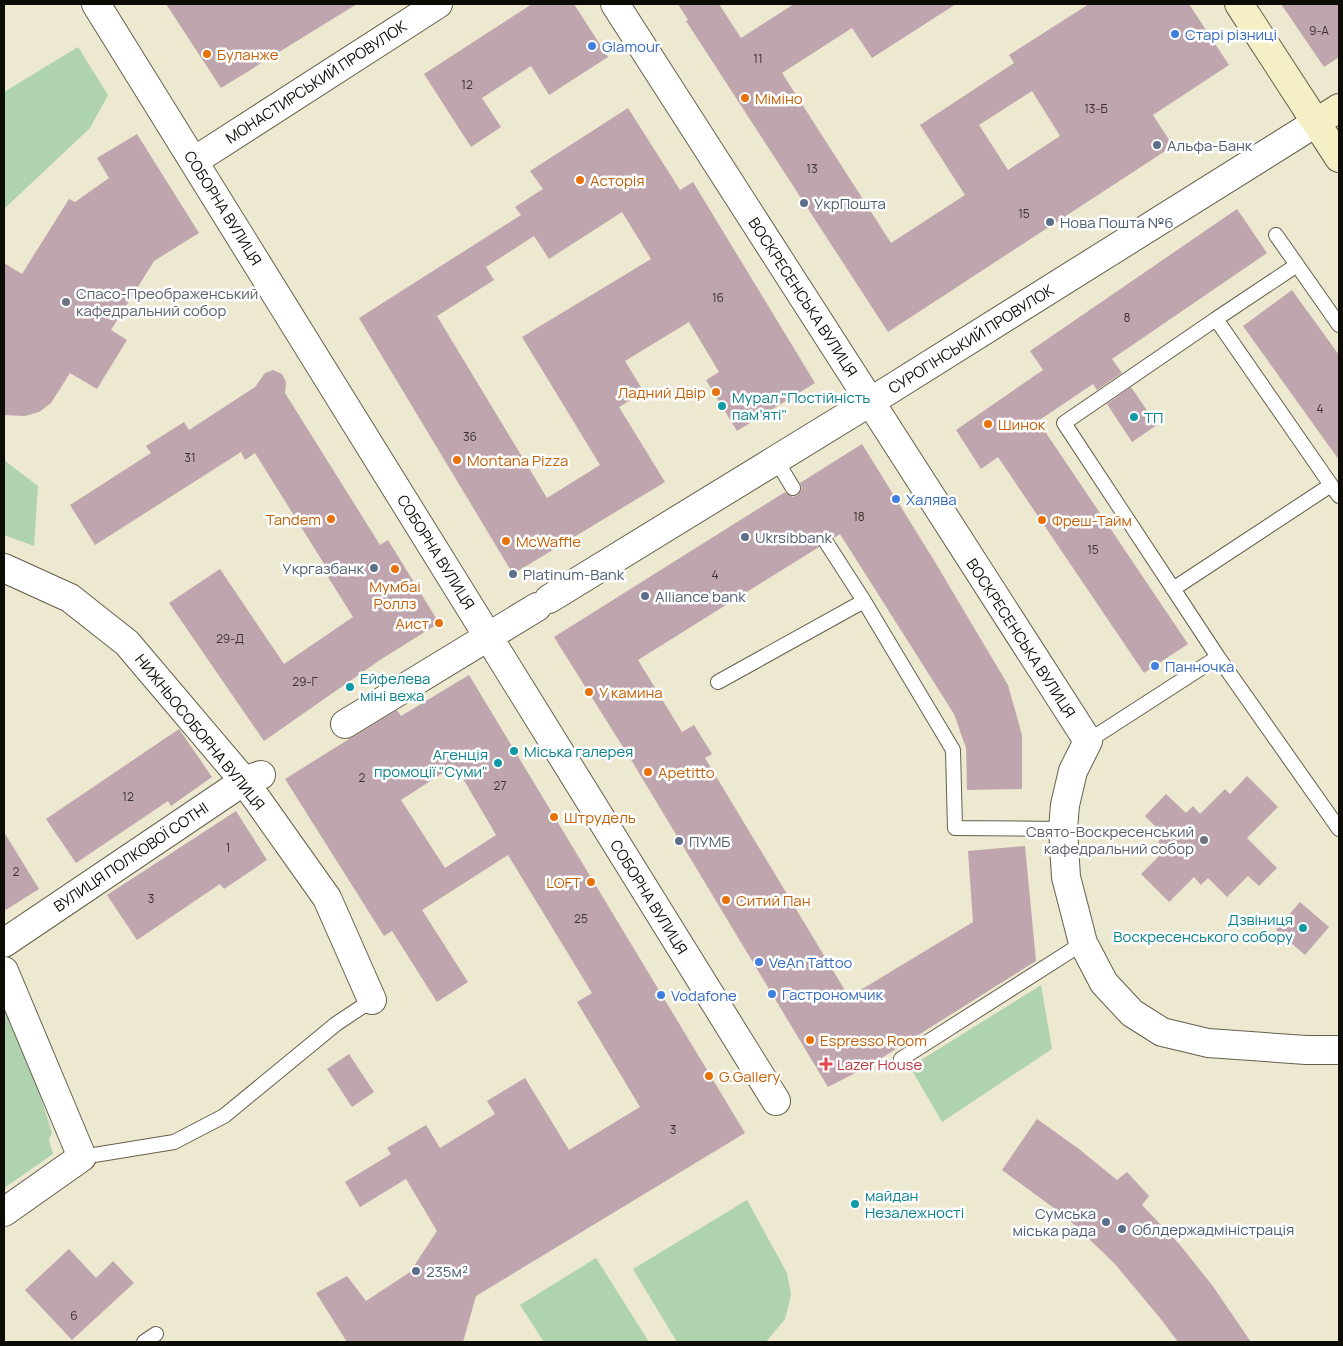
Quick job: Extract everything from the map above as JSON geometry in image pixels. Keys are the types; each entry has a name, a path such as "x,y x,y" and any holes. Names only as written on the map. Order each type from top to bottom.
{"street":[{"name":"СОБОРНА ВУЛИЦЯ","path":"96,4 776,1101"},
{"name":"МОНАСТИРСЬКИЙ ПРОВУЛОК","path":"194,161 438,4"},
{"name":"ВОСКРЕСЕНСЬКА ВУЛИЦЯ","path":"615,4 1088,741"},
{"path":"1239,4 1328,115 1339,158"},
{"name":"СУРОГІНСЬКИЙ ПРОВУЛОК","path":"345,724 870,402 1328,115"},
{"name":"НИЖНЬОСОБОРНА ВУЛИЦЯ","path":"4,568 70,598 128,643 253,778 327,898 372,1000"},
{"path":"1088,741 1072,771 1065,804 1063,829 1066,877 1083,943 1104,983 1132,1014 1162,1032 1208,1043 1306,1050 1339,1050"},
{"name":"ВУЛИЦЯ ПОЛКОВОЇ СОТНІ","path":"4,944 253,778"},
{"path":"4,971 82,1157 4,1212"}],"lane":[{"path":"1276,235 1339,325"},
{"path":"1297,265 1064,423 1218,657 1339,829"},
{"path":"1173,589 1335,491 1216,319"},
{"path":"776,460 793,488"},
{"path":"826,542 953,750 955,828 1063,829"},
{"path":"718,682 864,602"},
{"path":"1088,741 1218,657"},
{"path":"901,1059 1083,943"},
{"path":"82,1157 174,1142 224,1116 336,1024 372,1000"}],"green space":[{"path":"78,47 108,95 90,128 4,209 4,92"},
{"path":"4,460 38,486 34,546 4,535"},
{"path":"1041,985 1052,1049 942,1122 910,1067"},
{"path":"4,1007 27,1053 52,1133 49,1140 53,1154 4,1188"},
{"path":"747,1200 787,1273 791,1295 785,1319 766,1342 677,1342 633,1269"},
{"path":"596,1258 649,1342 544,1342 520,1305"}],"building":[{"path":"166,4 357,4 221,88"},
{"path":"532,4 574,4 608,57 549,95 531,66 482,98 501,127 471,147 424,74"},
{"path":"678,4 719,4 741,38 794,4 956,4 872,58 852,28 782,73 891,243 965,195 920,125 1014,63 1009,55 1089,4 1189,4 1229,65 1153,115 1173,146 888,332 686,21 688,20","holes":["1032,91 1060,136 1008,170 979,125"]},
{"path":"1281,4 1339,4 1339,57 1324,67"},
{"path":"628,108 680,190 693,182 815,383 737,431 706,380 719,372 689,322 625,361 644,392 619,407 665,482 513,574 359,318 521,215 515,207 543,189 530,171","holes":["622,212 651,259 522,337 600,465 547,498 437,316 494,280 486,267 534,236 549,259"]},
{"name":"Спасо-Преображенський кафедральний собор","path":"137,134 199,233 154,261 111,330 127,340 97,389 70,373 51,403 39,412 25,416 4,415 4,263 22,274 69,199 75,202 109,178 97,158"},
{"path":"1237,209 1267,253 1112,359 1122,373 1097,390 1093,384 1038,421 1188,644 1144,673 998,457 981,469 956,430 1043,370 1030,351"},
{"path":"1292,290 1339,355 1339,460 1243,326"},
{"path":"273,370 282,374 286,382 285,393 380,545 388,540 439,623 380,660 264,741 169,603 220,569 284,664 353,617 328,577 331,575 255,453 245,460 241,452 95,545 70,505 151,453 146,446 184,422 189,430 255,387 265,373"},
{"name":"ТП","path":"1131,387 1157,425 1132,442 1107,404"},
{"path":"862,444 1008,685 1022,735 1022,789 967,790 966,748 954,714 840,534 834,538 830,534 822,534 818,538 819,547 638,660 682,732 694,725 712,754 705,758 849,997 973,922 968,851 1025,846 1036,961 869,1066 828,1087 633,763 554,637 785,492 793,497 798,495 802,488 800,483"},
{"path":"469,675 745,1133 476,1296 463,1342 347,1342 316,1293 347,1276 366,1301 410,1272 437,1231 406,1179 360,1207 345,1182 391,1154 387,1148 426,1125 440,1148 495,1114 487,1101 525,1078 569,1150 640,1107 577,1002 592,993 508,855 422,910 468,982 437,1002 392,931 384,936 285,779 397,710 401,716","holes":["455,765 496,835 445,868 401,800"]},
{"path":"179,729 212,777 171,806 168,801 76,863 46,819"},
{"name":"Свято-Воскресенський кафедральний собор","path":"1247,776 1278,807 1247,838 1277,868 1259,886 1248,876 1227,897 1208,878 1201,885 1194,877 1169,902 1141,874 1166,849 1158,842 1164,835 1145,816 1166,794 1186,813 1193,806 1200,814 1225,789 1230,794"},
{"path":"236,811 267,860 224,889 220,884 137,940 107,895"},
{"path":"4,832 39,889 4,911"},
{"name":"Дзвіниця Воскресенського собору","path":"1300,902 1329,927 1305,955 1276,930"},
{"path":"349,1054 374,1092 352,1107 327,1069"},
{"name":"Облдержадміністрація","path":"1037,1119 1079,1149 1117,1180 1127,1172 1149,1196 1142,1205 1180,1245 1212,1285 1251,1342 1178,1342 1114,1263 1066,1217 1002,1170"},
{"path":"69,1249 96,1278 113,1261 134,1283 72,1340 25,1290"}],"place":[{"name":"Старі різниці","path":"1175,34"},
{"name":"Glamour","path":"592,46"},
{"name":"Буланже","path":"207,54"},
{"name":"Міміно","path":"745,98"},
{"name":"Альфа-Банк","path":"1157,145"},
{"name":"Асторія","path":"580,180"},
{"name":"УкрПошта","path":"804,203"},
{"name":"Нова Пошта №6","path":"1050,222"},
{"name":"Спасо-Преображенський кафедральний собор","path":"66,302"},
{"name":"Ладний Двір","path":"716,392"},
{"name":"Мурал \"Постійність пам’яті\"","path":"722,406"},
{"name":"ТП","path":"1134,417"},
{"name":"Шинок","path":"988,424"},
{"name":"Montana Pizza","path":"457,460"},
{"name":"Халява","path":"896,499"},
{"name":"Tandem","path":"331,519"},
{"name":"Фреш-Тайм","path":"1042,520"},
{"name":"Ukrsibbank","path":"745,537"},
{"name":"McWaffle","path":"506,541"},
{"name":"Укргазбанк","path":"374,568"},
{"name":"Мумбаі Роллз","path":"395,569"},
{"name":"Platinum-Bank","path":"513,574"},
{"name":"Alliance bank","path":"645,596"},
{"name":"Аист","path":"439,623"},
{"name":"Панночка","path":"1155,666"},
{"name":"Ейфелева міні вежа","path":"350,687"},
{"name":"У камина","path":"589,692"},
{"name":"Міська галерея","path":"514,751"},
{"name":"Агенція промоції \"Суми\"","path":"498,763"},
{"name":"Apetitto","path":"648,772"},
{"name":"Штрудель","path":"554,817"},
{"name":"Свято-Воскресенський кафедральний собор","path":"1204,840"},
{"name":"ПУМБ","path":"679,841"},
{"name":"LOFT","path":"591,882"},
{"name":"Ситий Пан","path":"726,900"},
{"name":"Дзвіниця Воскресенського собору","path":"1303,928"},
{"name":"VeAn Tattoo","path":"759,962"},
{"name":"Гастрономчик","path":"772,994"},
{"name":"Vodafone","path":"661,995"},
{"name":"Espresso Room","path":"810,1040"},
{"name":"Lazer House","path":"826,1064"},
{"name":"G.Gallery","path":"709,1076"},
{"name":"майдан Незалежності","path":"855,1204"},
{"name":"Сумська міська рада","path":"1106,1222"},
{"name":"Облдержадміністрація","path":"1122,1229"},
{"name":"235м²","path":"416,1271"}]}
